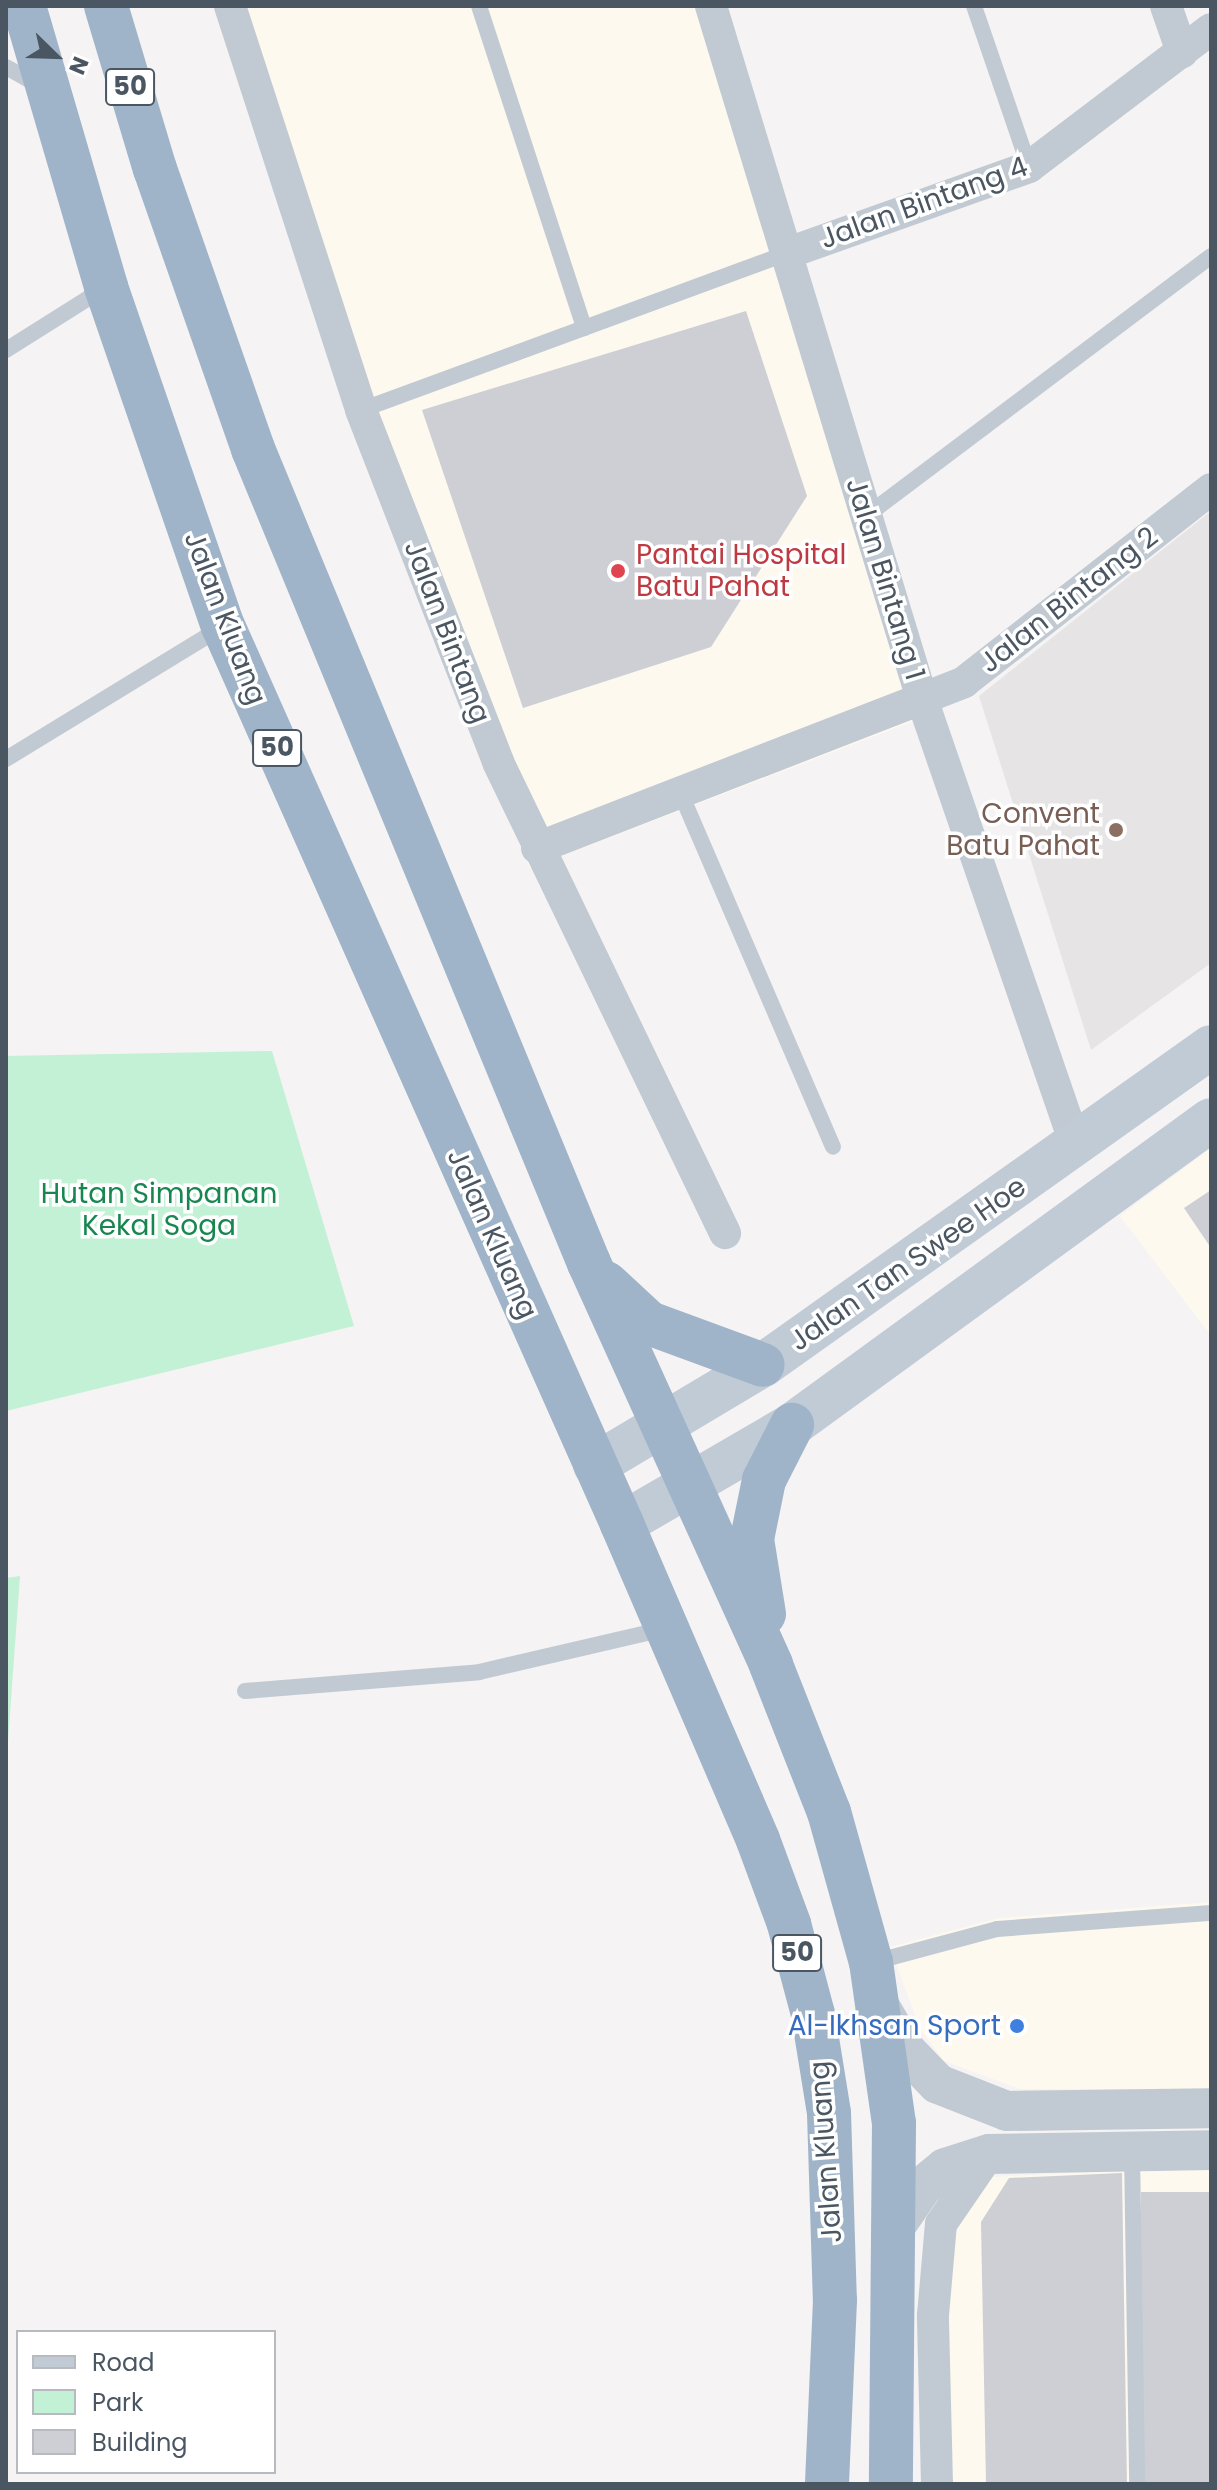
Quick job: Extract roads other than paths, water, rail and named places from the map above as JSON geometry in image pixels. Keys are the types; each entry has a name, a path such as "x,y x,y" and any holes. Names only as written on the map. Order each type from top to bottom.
{"highway":[{"name":"Jalan Kluang","path":"24,6 106,287 223,626 622,1524 664,1629 758,1840 789,1924 813,2014 829,2113 835,2201 827,2484"},
{"name":"50","path":"106,6 155,169 253,449 589,1263 666,1425 690,1488 771,1665 829,1812 871,1962 880,2007 894,2123 896,2225 891,2484"},
{"path":"589,1263 649,1323 763,1365"},
{"path":"771,1665 752,1539 764,1480 792,1425"}],"main road":[{"name":"Jalan Tan Swee Hoe","path":"595,1465 763,1365 1076,1147 1211,1047"},
{"path":"622,1524 690,1488 792,1425 1211,1120"}],"street":[{"name":"Jalan Bintang","path":"230,6 361,410 498,762 725,1233"},
{"name":"Jalan Bintang 1","path":"711,6 923,702 1076,1147"},
{"path":"1166,6 1182,52"},
{"name":"Jalan Bintang 4","path":"785,254 1029,167 1211,29"},
{"name":"Jalan Bintang 2","path":"537,848 923,702 964,682 1211,489"},
{"path":"880,2007 905,2050 938,2084 1007,2111 1211,2108"},
{"path":"896,2225 923,2186 945,2168 989,2154 1211,2150"},
{"path":"937,2484 933,2315 941,2224 989,2154"}],"lane":[{"path":"479,6 584,328"},
{"path":"974,6 1029,167"},
{"path":"6,67 48,90"},
{"path":"361,410 785,254"},
{"path":"866,516 1211,256"},
{"path":"6,350 106,287"},
{"path":"6,759 223,626"},
{"path":"681,794 833,1147"},
{"path":"245,1691 479,1672 664,1629"},
{"path":"871,1962 997,1929 1211,1913"},
{"path":"1132,2153 1137,2484"}],"place":[{"name":"Pantai Hospital Batu Pahat","path":"618,571"},
{"name":"Convent Batu Pahat","path":"1116,830"},
{"name":"Al-Ikhsan Sport","path":"1017,2026"}],"park label":[{"name":"Hutan Simpanan Kekal Soga","path":"159,1210"}]}
